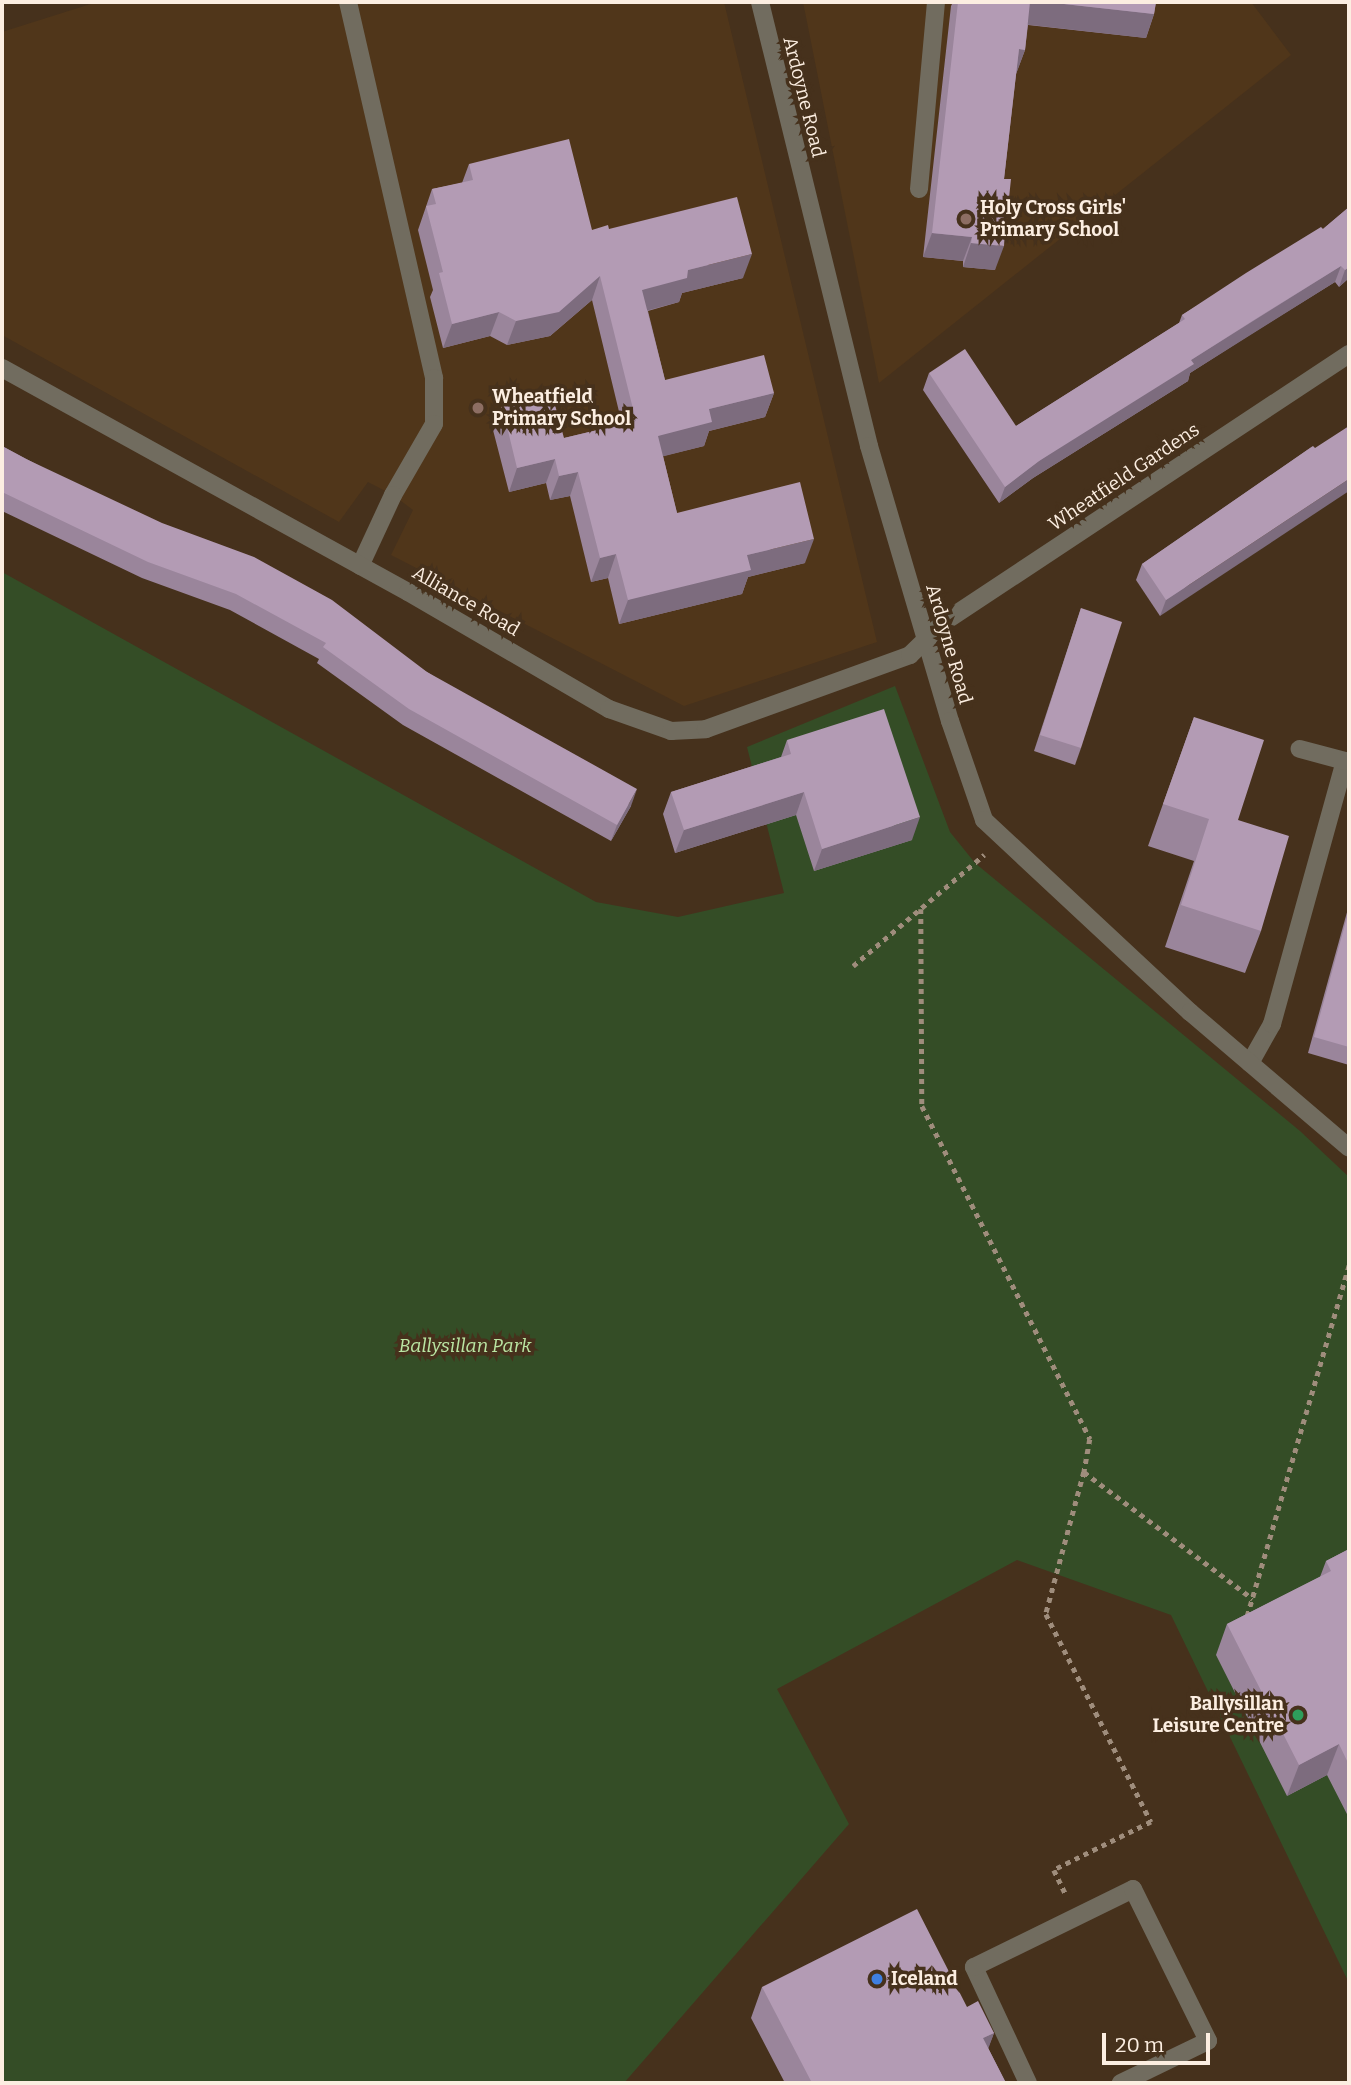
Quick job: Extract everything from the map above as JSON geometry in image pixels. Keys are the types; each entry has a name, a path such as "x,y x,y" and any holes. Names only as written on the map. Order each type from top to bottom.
{"street":[{"path":"348,2 434,378 434,424 393,495 360,566"},
{"name":"Ardoyne Road","path":"760,2 869,446 926,640 984,820 1250,1063 1349,1148"},
{"path":"919,189 936,2"},
{"name":"Wheatfield Gardens","path":"926,640 944,622 1349,354"},
{"name":"Alliance Road","path":"2,368 360,566 609,709 671,731 706,729 909,655 926,640"},
{"path":"1250,1063 1272,1024 1345,761 1300,749"},
{"path":"1028,2083 974,1967 1133,1889 1208,2041 1121,2083"}],"path":[{"path":"853,966 1003,838"},
{"path":"921,909 922,1106 1090,1439 1084,1472 1046,1614 1151,1822 1054,1870 1077,1917"},
{"path":"1247,1618 1349,1264"},
{"path":"1084,1472 1253,1599"}],"shaded area":[{"name":"Wheatfield Primary School","path":"97,2 724,2 877,642 684,706 391,555 413,510 393,495 368,482 339,522 2,335 2,32"},
{"name":"Holy Cross Girls' Primary School","path":"803,2 1251,2 1291,55 879,383"}],"green space":[{"name":"Ballysillan Park","path":"2,572 596,902 678,917 784,893 747,747 895,686 950,832 975,863 1300,1131 1349,1177 1349,1983 1171,1615 1017,1560 777,1689 849,1824 624,2083 2,2083"}],"building":[{"path":"958,2 1030,2 1025,50 1019,49 1004,179 1011,179 1004,246 971,243 972,237 932,233"},
{"path":"1046,2 1156,2 1154,14"},
{"path":"569,139 592,230 608,225 609,229 737,197 752,254 688,270 687,278 642,290 665,380 764,355 774,393 709,409 712,422 658,436 677,513 800,482 814,539 747,555 751,570 628,600 616,554 600,558 578,472 559,476 555,459 517,468 502,406 552,394 564,438 636,421 600,276 559,312 516,321 499,312 452,324 439,273 443,272 426,206 436,204 432,189 473,180 469,164"},
{"path":"1349,207 1349,267 1345,270 1341,266 1191,360 1194,364 1039,461 1005,487 929,373 965,349 1016,426 1185,319 1182,315 1246,273 1321,227 1323,229"},
{"path":"1349,426 1349,479 1166,600 1142,564 1313,446 1315,448"},
{"path":"2,446 162,523 254,557 332,600 427,672 637,789 617,825 409,709 323,647 326,643 236,594 148,562 2,492"},
{"path":"1081,608 1122,622 1081,748 1040,735"},
{"path":"884,709 920,817 822,849 804,792 684,830 671,792 791,754 787,740"},
{"path":"1194,717 1264,740 1238,820 1289,836 1261,931 1181,905 1209,819 1163,804"},
{"path":"1349,910 1349,1047 1314,1037"},
{"name":"Ballysillan Leisure Centre","path":"1349,1549 1349,1765 1339,1744 1299,1765 1227,1624 1331,1571 1326,1561"},
{"name":"Iceland","path":"917,1909 967,2007 978,2001 994,2033 983,2038 1006,2083 812,2083 762,1987"}],"place":[{"name":"Holy Cross Girls' Primary School","path":"966,219"},
{"name":"Wheatfield Primary School","path":"478,408"},
{"name":"Ballysillan Leisure Centre","path":"1298,1715"},
{"name":"Iceland","path":"877,1979"}]}
